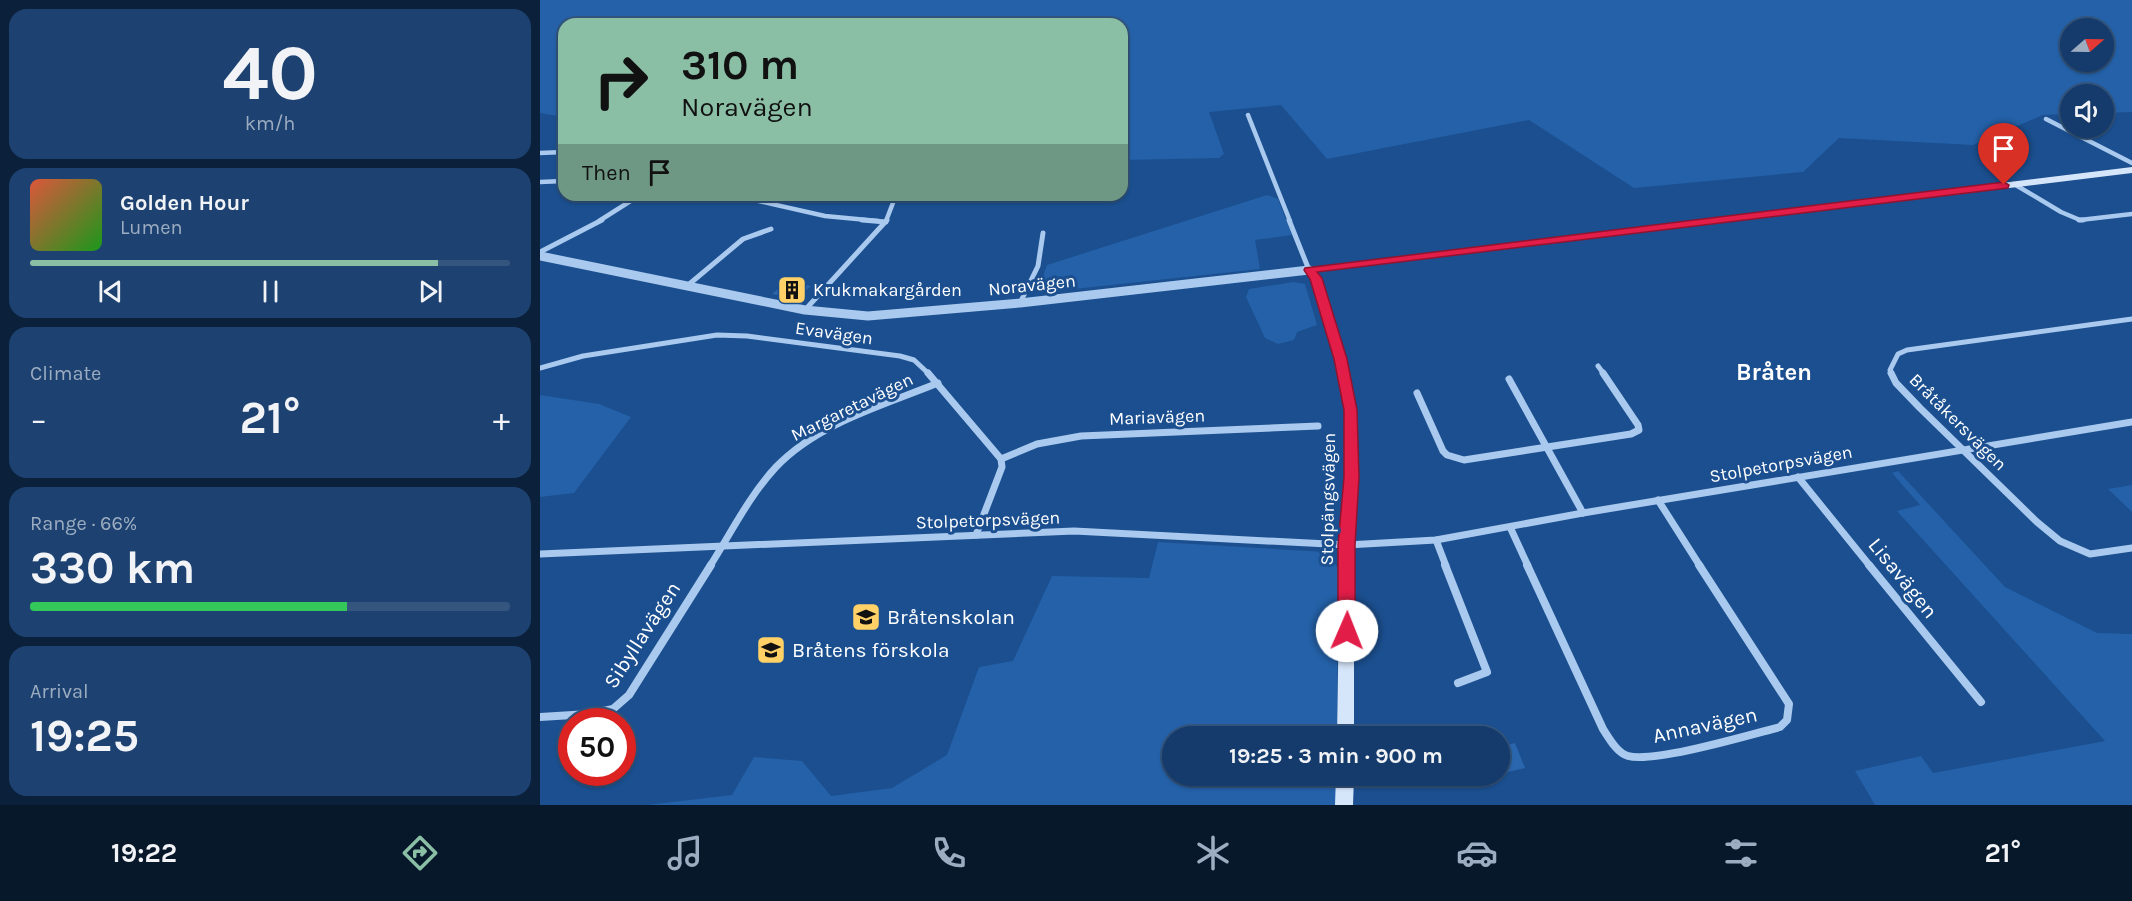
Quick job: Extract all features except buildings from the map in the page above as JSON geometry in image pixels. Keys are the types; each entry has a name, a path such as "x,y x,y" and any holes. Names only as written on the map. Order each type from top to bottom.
{"main road":[{"name":"Noravägen","path":"1309,270 2132,170"},
{"name":"Stolpängsvägen","path":"1309,270 1316,278 1340,359 1351,410 1345,726"},
{"path":"1344,786 1344,805"}],"street":[{"path":"1248,115 1309,270"},
{"path":"2046,119 2132,163"},
{"path":"540,153 558,152"},
{"path":"540,182 558,181"},
{"path":"2014,184 2061,212 2080,220 2132,214"},
{"path":"540,254 611,215 631,201"},
{"path":"759,201 825,216 886,222"},
{"path":"806,310 886,222 894,201"},
{"path":"687,286 744,239 771,229"},
{"path":"1020,303 1038,266 1043,232"},
{"name":"Noravägen","path":"540,254 806,310 868,316 1020,303 1309,270"},
{"name":"Bråtåkersvägen","path":"2132,319 1907,350 1898,354 1890,370 1896,383 2037,522 2060,541 2090,554 2132,548"},
{"name":"Evavägen","path":"540,368 603,353 731,335 900,356 914,360 938,383 1000,459"},
{"path":"1417,393 1447,455 1464,460 1631,434 1639,430 1638,425 1598,366"},
{"path":"1509,379 1583,513"},
{"name":"Margaretavägen","path":"719,548 773,468 796,448 835,428 938,383"},
{"name":"Stolpetorpsvägen","path":"540,554 1074,531 1347,545 1436,540 1962,448 2132,422"},
{"name":"Mariavägen","path":"1000,459 1037,444 1081,436 1318,426"},
{"path":"976,535 1002,467 1000,459"},
{"name":"Lisavägen","path":"1798,477 1981,702"},
{"name":"Annavägen","path":"1510,527 1603,729 1616,747 1627,755 1653,755 1780,727 1787,720 1789,704 1658,500"},
{"path":"1436,540 1487,672 1458,683"},
{"name":"Sibyllavägen","path":"540,717 589,714 613,709 629,695 719,548"}],"shaded area":[{"path":"540,0 2132,0 2132,112 2114,113 2114,84 2060,84 2060,114 2043,115 1973,145 1839,138 1803,172 1634,188 1529,120 1327,159 1281,105 1209,112 1224,154 1219,158 1128,160 1128,18 558,18 558,116 540,113"},
{"path":"1267,195 1278,199 1292,235 1255,240 1260,269 1037,293 1047,265"},
{"path":"1293,282 1305,284 1317,325 1297,332 1294,340 1278,344 1265,338 1246,297 1249,289"},
{"path":"540,395 599,404 631,417 574,493 540,497"},
{"path":"1898,471 2005,587 2097,633 2132,634 2132,805 1875,805 1855,771 1921,756 1933,773 2105,741 1897,511 1920,505 1892,473"},
{"path":"2132,485 2132,512 2108,489"},
{"path":"1158,542 1325,552 1338,568 1337,726 1162,726 1162,786 1337,786 1337,805 647,805 732,795 754,757 802,761 831,796 892,788 947,755 979,667 1013,661 1052,576 1149,578"}],"place":[{"name":"Krukmakargården","path":"792,290"},
{"name":"Bråtenskolan","path":"866,617"},
{"name":"Bråtens förskola","path":"771,650"}],"district":[{"name":"Bråten","path":"1774,372"}],"route":[{"path":"1347,631 1351,410 1340,359 1316,278 1309,270 2004,185"}]}
